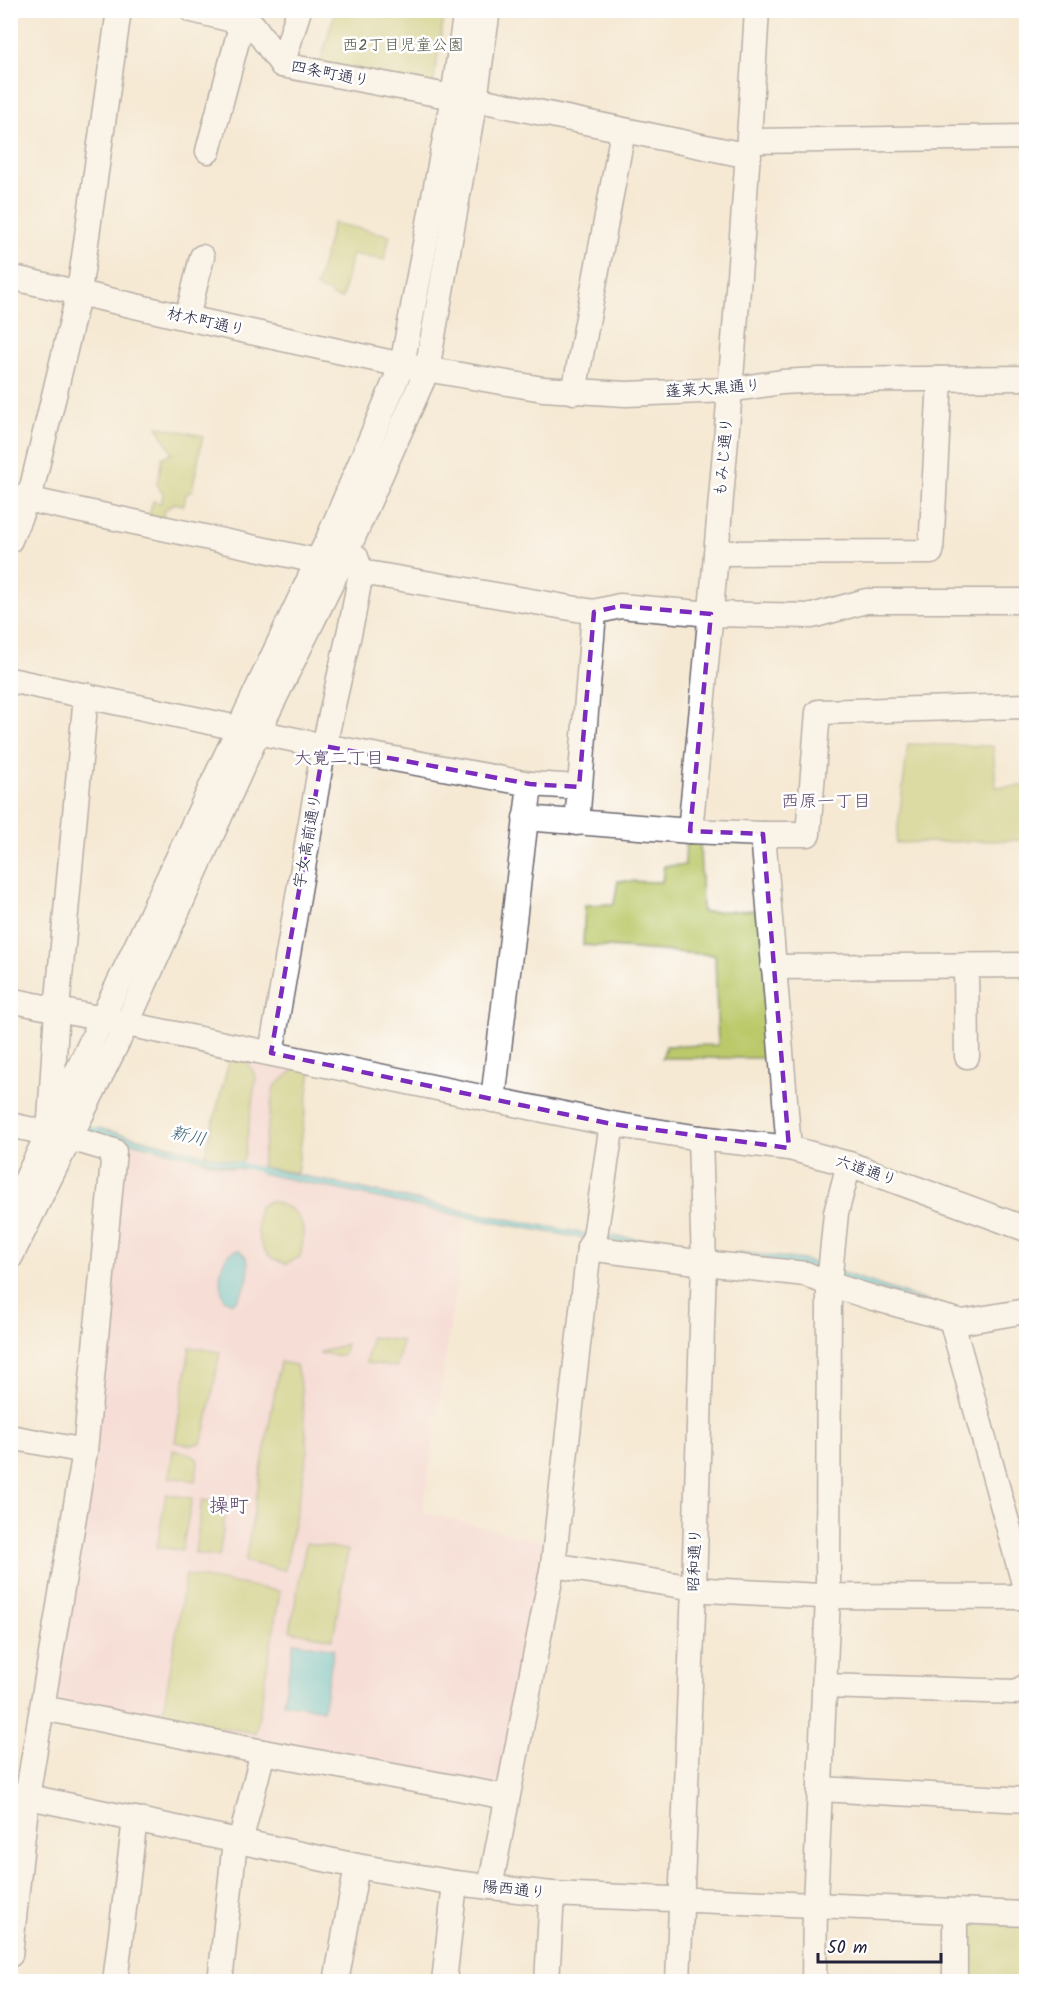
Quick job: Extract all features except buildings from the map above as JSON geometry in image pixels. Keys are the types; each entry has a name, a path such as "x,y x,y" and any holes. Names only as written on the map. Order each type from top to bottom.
{"street":[{"path":"10,540 19,497 32,487 79,292 119,10"},
{"name":"四条町通り","path":"192,10 253,25 282,65 464,98 623,131 749,148 1026,137"},
{"path":"282,65 299,10"},
{"path":"10,1258 59,1136 102,1017 248,730 338,543 427,370 464,98 466,10"},
{"path":"10,1214 127,1023 317,561 338,543 402,365 464,98 488,10"},
{"name":"もみじ通り","path":"690,831 716,553 749,148 757,10"},
{"path":"208,151 242,22"},
{"path":"574,392 623,131"},
{"path":"187,318 202,257"},
{"name":"材木町通り","path":"10,277 402,365"},
{"name":"蓬莱大黒通り","path":"402,365 512,385 574,392 626,394 729,390 782,382 820,380 1026,378"},
{"path":"716,553 931,552 940,379"},
{"path":"19,497 317,561"},
{"path":"338,543 355,556 361,572 594,612 620,606 711,614 813,615 867,601 1026,601"},
{"name":"宇女高前通り","path":"271,1053 324,746 361,572"},
{"path":"577,823 594,612"},
{"path":"10,680 324,746 530,784 579,787"},
{"path":"59,1136 57,1010 86,695"},
{"path":"525,818 690,831 808,834 818,712 1026,706"},
{"path":"493,1100 530,784"},
{"path":"763,834 789,1148"},
{"path":"774,967 1026,964"},
{"path":"966,965 967,1056"},
{"name":"六道通り","path":"10,1000 102,1017 612,1124 789,1148 849,1164 1026,1229"},
{"path":"490,1887 553,1565 589,1248 595,1236 612,1124"},
{"path":"10,1125 114,1151 85,1451 43,1708 19,1795 10,1955"},
{"name":"昭和通り","path":"691,1982 688,1899 711,1264 708,1138"},
{"path":"814,1982 828,1596 829,1284 836,1213 849,1164"},
{"path":"589,1248 806,1274 873,1298 962,1322 1026,1311"},
{"path":"951,1319 1026,1591"},
{"path":"10,1437 85,1451"},
{"path":"553,1565 700,1589 828,1596 1026,1597"},
{"path":"824,1686 1017,1692 1026,1686"},
{"path":"43,1708 507,1797"},
{"path":"220,1982 237,1841 263,1752"},
{"path":"820,1789 1026,1800"},
{"name":"陽西通り","path":"19,1795 357,1866 455,1883 552,1894 1026,1914"},
{"path":"115,1982 135,1820"},
{"path":"336,1982 357,1866"},
{"path":"444,1982 455,1883"},
{"path":"547,1982 552,1894"},
{"name":"昭和通り","path":"678,1982 688,1899"},
{"path":"955,1911 955,1982"}],"highlighted area":[{"path":"620,606 711,614 690,831 763,834 789,1148 612,1124 271,1053 324,746 530,784 579,787 594,612"}],"shaded area":[{"path":"231,1054 311,1071 297,1173 467,1209 423,1512 547,1543 498,1786 53,1699 118,1141 202,1161"}],"green space":[{"name":"西2丁目児童公園","path":"335,11 445,11 433,85 320,64"},
{"path":"333,223 390,235 384,260 352,254 342,299 316,288"},
{"path":"157,426 203,436 192,491 186,494 184,505 174,503 164,511 163,520 149,516 153,501 161,503 163,494 157,485 162,458 172,453"},
{"path":"908,744 993,746 996,787 1026,786 1026,840 896,843"},
{"path":"686,838 700,839 702,912 760,910 773,1058 662,1058 666,1046 718,1045 715,955 583,945 585,905 614,904 618,881 662,882 664,866 685,865"},
{"path":"231,1054 245,1057 256,1077 244,1159 233,1169 203,1161"},
{"path":"296,1068 311,1071 297,1173 261,1167 274,1087"},
{"path":"269,1201 280,1204 296,1214 303,1227 300,1257 286,1264 275,1260 267,1253 258,1234 259,1207"},
{"path":"371,1337 402,1341 397,1367 366,1363"},
{"path":"346,1344 343,1356 319,1353"},
{"path":"190,1347 220,1352 206,1428 201,1443 191,1445 175,1442"},
{"path":"280,1362 296,1365 301,1387 308,1451 285,1570 245,1562"},
{"path":"173,1450 190,1454 197,1459 195,1481 169,1477"},
{"path":"166,1494 192,1498 182,1550 157,1547"},
{"path":"202,1500 227,1504 219,1557 195,1553"},
{"path":"306,1543 348,1550 333,1639 290,1631"},
{"path":"186,1575 280,1591 256,1733 162,1718"},
{"path":"967,1923 1026,1926 1026,1981 962,1982 963,1928"}],"water":[{"path":"98,1128 243,1164 242,1169 96,1134"},
{"path":"261,1167 475,1213 589,1234 586,1239 475,1219 260,1173"},
{"path":"602,1235 692,1245 691,1251 602,1240"},
{"path":"239,1250 246,1257 249,1269 247,1282 233,1303 225,1300 220,1278 223,1263 227,1257"},
{"path":"738,1252 804,1260 946,1307 737,1256"},
{"path":"294,1642 334,1649 323,1710 283,1703"}],"waterway":[{"name":"新川","path":"90,1129 102,1132"},
{"name":"新川","path":"236,1164 265,1171"}],"district":[{"name":"大寛二丁目","path":"339,759"},
{"name":"西原一丁目","path":"826,802"},
{"name":"操町","path":"229,1507"}]}
